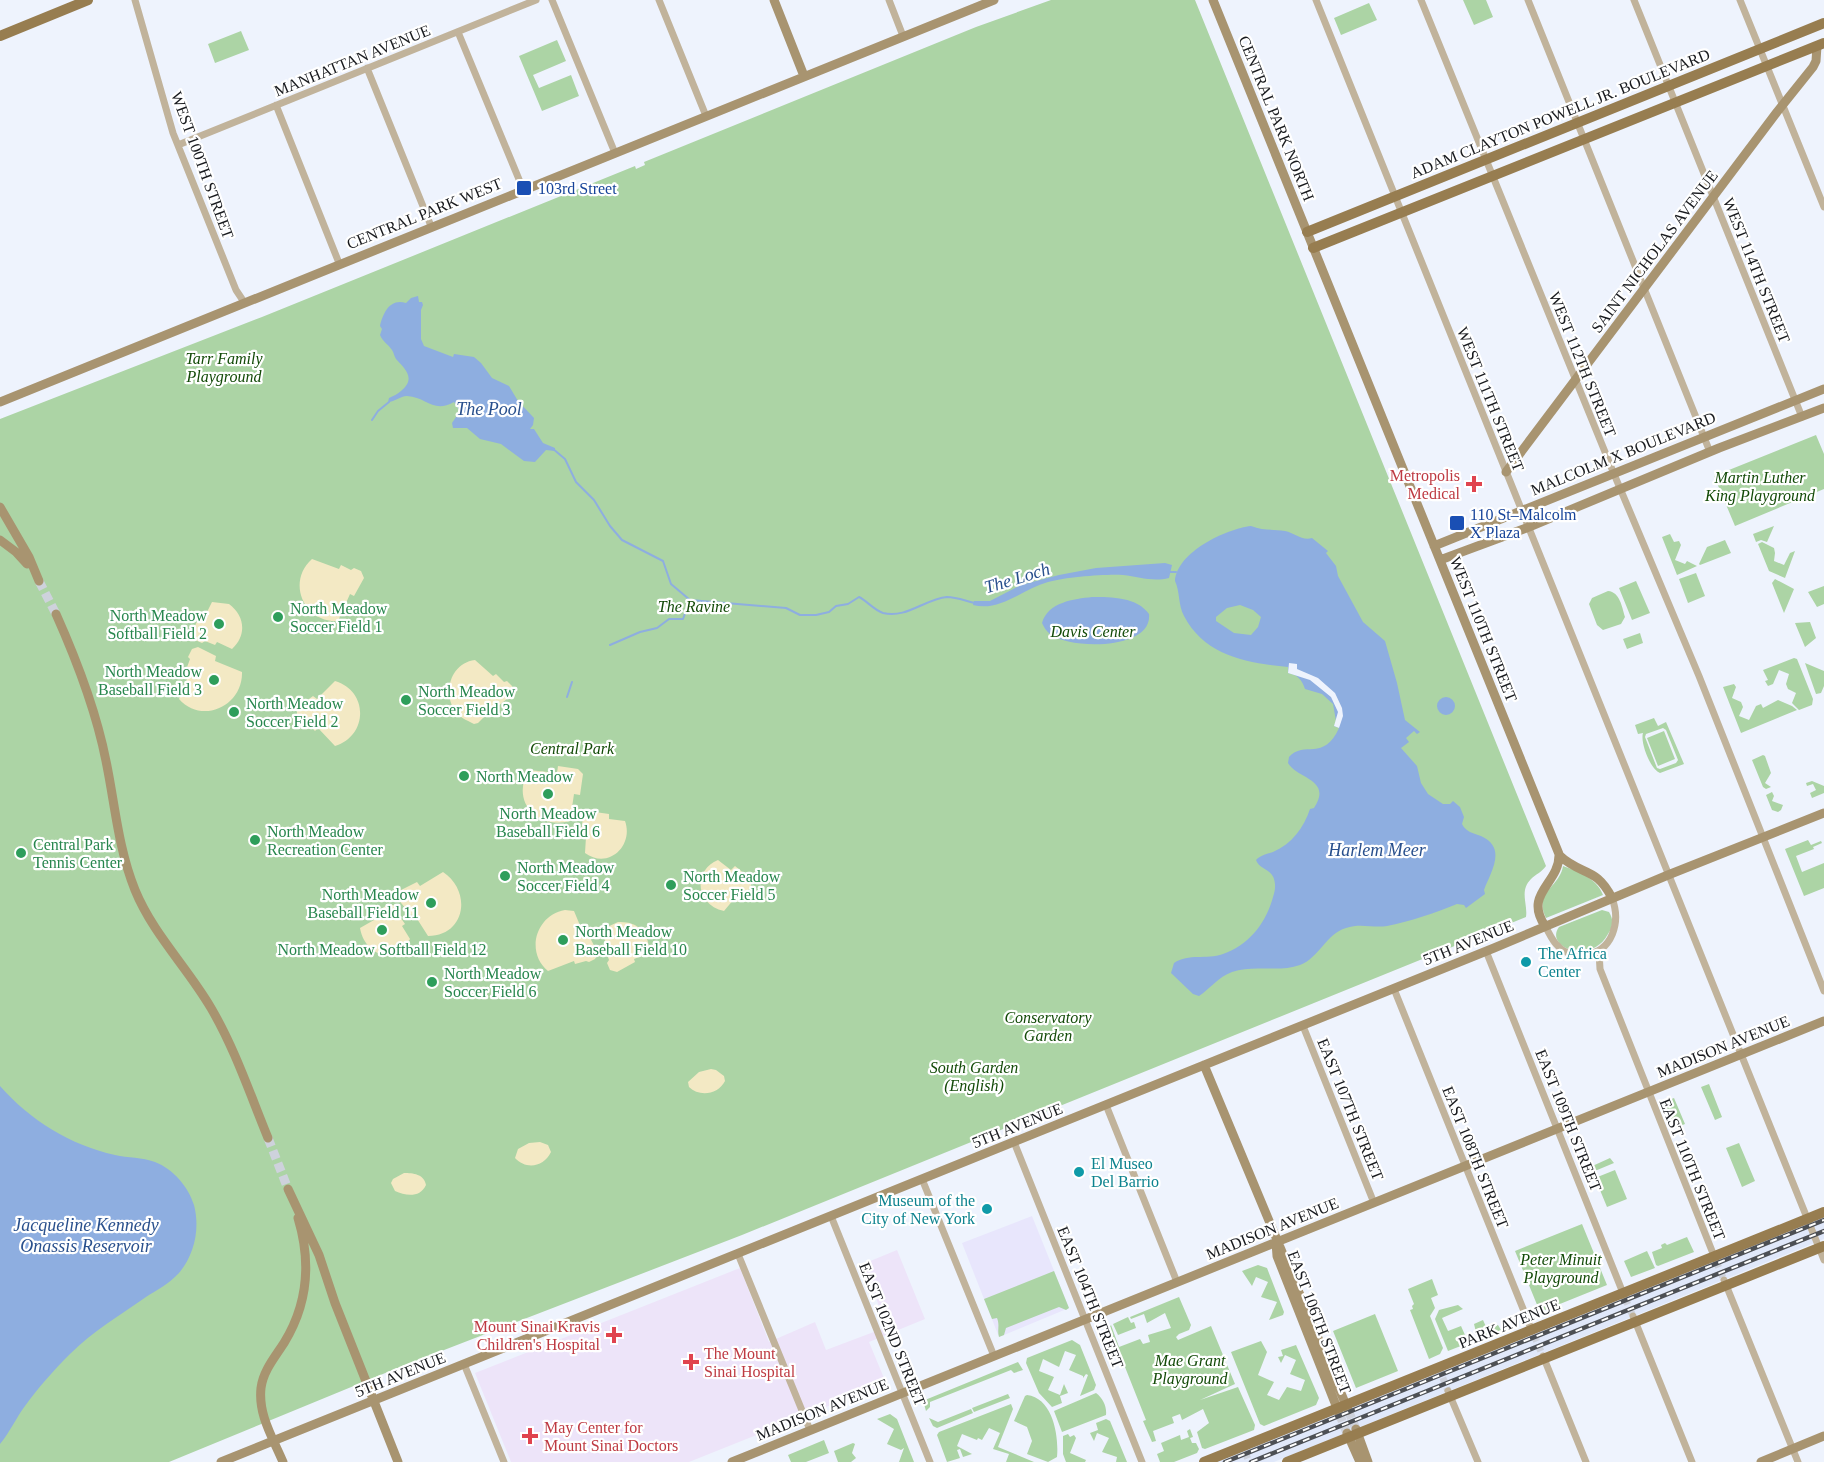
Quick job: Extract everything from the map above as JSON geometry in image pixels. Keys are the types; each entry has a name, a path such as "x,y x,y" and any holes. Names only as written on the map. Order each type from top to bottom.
{"main road":[{"path":"0,36 88,0"},
{"path":"774,0 804,76"},
{"name":"CENTRAL PARK WEST","path":"0,402 994,0"},
{"name":"CENTRAL PARK NORTH","path":"1213,0 1313,248"},
{"name":"ADAM CLAYTON POWELL JR. BOULEVARD","path":"1307,232 1824,23"},
{"name":"ADAM CLAYTON POWELL JR. BOULEVARD","path":"1313,248 1821,45"},
{"name":"SAINT NICHOLAS AVENUE","path":"1506,472 1816,63 1821,45"},
{"name":"WEST 110TH STREET","path":"1313,248 1559,855"},
{"name":"MALCOLM X BOULEVARD","path":"1434,546 1824,388"},
{"name":"MALCOLM X BOULEVARD","path":"1440,561 1824,408"},
{"path":"0,507 38,578 16,552 0,540"},
{"path":"56,614 77,663 100,736 119,837 131,880 156,931 221,1025 268,1138"},
{"name":"5TH AVENUE","path":"221,1462 1303,1026 1824,813"},
{"path":"1545,926 1540,916 1539,900 1543,889 1555,873 1559,855 1573,866 1597,876 1612,898"},
{"name":"MADISON AVENUE","path":"732,1462 1824,1021"},
{"name":"EAST 106TH STREET","path":"1204,1065 1276,1242 1284,1253 1342,1409"},
{"path":"283,1462 262,1408 262,1382 267,1369 295,1323 303,1298 306,1271 303,1239 288,1189"},
{"path":"292,1199 319,1255 398,1462"},
{"name":"PARK AVENUE","path":"1204,1462 1244,1449 1715,1259 1824,1212"},
{"path":"1287,1462 1352,1433 1634,1319 1822,1247"},
{"path":"1352,1433 1360,1462"},
{"path":"1352,1433 1368,1462"},
{"path":"1761,1462 1824,1436"}],"street":[{"name":"WEST 100TH STREET","path":"135,0 178,145 236,290 244,302"},
{"name":"MANHATTAN AVENUE","path":"178,145 536,0"},
{"path":"552,0 615,153"},
{"path":"659,0 706,116"},
{"path":"889,0 903,36"},
{"name":"WEST 111TH STREET","path":"1316,0 1741,1055 1822,1247 1824,1260"},
{"name":"WEST 112TH STREET","path":"1421,0 1575,380 1699,676 1824,991"},
{"path":"1527,0 1710,452"},
{"name":"WEST 114TH STREET","path":"1634,0 1802,417"},
{"path":"1740,0 1824,207"},
{"path":"458,32 523,189"},
{"path":"367,68 431,226"},
{"path":"276,105 339,263"},
{"path":"1545,926 1558,946 1565,951 1578,955 1599,952 1608,942 1615,928 1616,908 1612,898"},
{"name":"EAST 109TH STREET","path":"1486,951 1624,1295"},
{"name":"EAST 110TH STREET","path":"1599,952 1600,969 1715,1259"},
{"name":"EAST 108TH STREET","path":"1394,989 1533,1332"},
{"name":"EAST 107TH STREET","path":"1303,1026 1374,1203"},
{"path":"1106,1105 1177,1282"},
{"name":"EAST 104TH STREET","path":"1014,1142 1142,1462"},
{"path":"922,1179 994,1356"},
{"name":"EAST 102ND STREET","path":"831,1216 930,1462"},
{"path":"738,1254 810,1430"},
{"path":"1725,1283 1798,1462"},
{"path":"1634,1319 1692,1462"},
{"path":"1543,1356 1586,1462"},
{"path":"464,1364 504,1462"},
{"path":"1450,1394 1478,1462"}],"shaded area":[{"path":"1032,1216 1069,1308 999,1337 962,1243"},
{"path":"1824,1217 1824,1239 1274,1462 1216,1462"},
{"name":"The Mount Sinai Hospital","path":"897,1250 925,1319 869,1342 886,1383 689,1462 511,1462 475,1373 740,1268 769,1342 815,1322 826,1350 887,1327 863,1264"}],"green space":[{"name":"Central Park","path":"1051,0 1195,0 1546,866 1531,879 1525,888 1526,917 742,1235 395,1369 169,1462 0,1462 0,419 262,317 635,166 636,169 645,165 644,162 976,27"},
{"path":"1463,0 1486,0 1493,17 1474,25"},
{"path":"1369,3 1377,20 1341,35 1334,18"},
{"path":"241,31 249,50 215,63 208,44"},
{"path":"557,40 566,61 533,75 539,88 571,75 579,96 542,111 519,56"},
{"name":"Martin Luther King Playground","path":"1816,435 1824,454 1824,489 1735,526 1714,476"},
{"path":"1774,526 1767,542 1761,540 1756,542 1753,534"},
{"path":"1670,534 1674,542 1679,541 1681,545 1675,560 1685,564 1687,561 1697,566 1677,575 1662,537"},
{"path":"1725,540 1731,553 1699,564 1707,547"},
{"path":"1762,542 1774,548 1774,561 1784,565 1790,553 1795,551 1785,578 1769,571 1758,544"},
{"path":"1696,573 1705,596 1688,603 1679,579"},
{"path":"1775,579 1794,589 1784,613 1772,583"},
{"path":"1636,581 1650,613 1632,620 1619,588"},
{"path":"1824,586 1824,604 1817,607 1808,592"},
{"path":"1608,591 1618,597 1625,617 1621,624 1603,630 1597,625 1589,604 1592,598"},
{"path":"1810,622 1816,638 1805,647 1795,623"},
{"path":"1640,633 1643,643 1627,649 1623,639"},
{"path":"1794,658 1797,659 1813,699 1812,705 1799,710 1792,703 1796,693 1788,689 1786,684 1789,674 1779,670 1773,684 1768,686 1763,670"},
{"path":"1805,663 1824,671 1824,686 1821,693 1816,694"},
{"path":"1734,684 1736,687 1732,698 1741,702 1743,707 1739,716 1749,720 1756,706 1761,704 1763,708 1778,700 1797,710 1741,733 1723,687"},
{"path":"1654,718 1658,726 1666,722 1684,764 1660,773 1656,771 1647,755 1643,733 1638,734 1635,725","holes":["1663,728 1666,730 1678,760 1660,769 1657,768 1645,737 1646,734"]},
{"path":"1664,731 1675,759 1658,766 1647,738"},
{"path":"1763,755 1771,773 1765,783 1771,787 1766,789 1763,787 1752,760"},
{"path":"1812,781 1824,786 1824,793 1812,798 1810,793 1816,790 1813,784 1807,786 1806,783"},
{"path":"1772,792 1774,796 1772,801 1783,805 1778,812 1772,810 1766,795"},
{"path":"1808,840 1811,845 1821,841 1822,843 1796,856 1802,872 1824,863 1824,888 1804,896 1785,849"},
{"path":"1563,866 1591,880 1603,895 1546,918 1543,902"},
{"path":"1602,910 1609,912 1612,923 1610,931 1600,944 1581,951 1572,950 1558,941 1556,934 1559,927"},
{"path":"1709,1084 1722,1117 1715,1120 1701,1087"},
{"path":"1674,1098 1685,1124 1675,1128 1664,1102"},
{"path":"1739,1143 1755,1181 1742,1187 1726,1148"},
{"path":"1610,1158 1614,1163 1590,1173 1588,1168"},
{"path":"1615,1170 1627,1199 1607,1207 1595,1178"},
{"name":"Peter Minuit Playground","path":"1582,1224 1607,1285 1540,1312 1515,1251"},
{"path":"1687,1237 1694,1252 1656,1265 1652,1252 1662,1248 1661,1245 1665,1243 1667,1245"},
{"path":"1647,1251 1655,1268 1631,1277 1624,1261"},
{"path":"1258,1265 1267,1268 1284,1312 1283,1315 1269,1320 1277,1302 1261,1297 1268,1282 1256,1277 1252,1286 1242,1271"},
{"path":"1054,1271 1069,1308 1066,1310 1059,1307 1006,1328 1004,1335 999,1337 997,1318 992,1319 984,1299"},
{"path":"1432,1279 1438,1295 1431,1298 1435,1308 1430,1316 1443,1348 1440,1354 1429,1359 1410,1310 1413,1309 1414,1304 1408,1289"},
{"name":"Mae Grant Playground","path":"1179,1297 1191,1325 1189,1330 1176,1337 1178,1340 1211,1326 1235,1384 1200,1400 1238,1387 1255,1425 1254,1430 1205,1449 1202,1448 1197,1432 1209,1423 1203,1409 1182,1420 1180,1414 1172,1417 1174,1423 1153,1431 1156,1441 1152,1442 1143,1421 1146,1420 1123,1362 1119,1360 1107,1331 1111,1325 1119,1347 1140,1339 1143,1344 1150,1342 1148,1335 1171,1328 1165,1313 1147,1323 1144,1314 1131,1319 1130,1317"},
{"path":"1458,1305 1463,1309 1442,1318 1448,1331 1461,1326 1465,1335 1475,1337 1476,1340 1448,1351 1435,1319 1439,1310"},
{"path":"1375,1314 1398,1371 1356,1388 1333,1331"},
{"path":"1128,1317 1131,1323 1134,1322 1136,1328 1118,1335 1113,1324"},
{"path":"1483,1320 1487,1329 1498,1325 1501,1330 1483,1338 1477,1336 1474,1324"},
{"path":"1072,1340 1080,1345 1096,1385 1094,1390 1080,1396 1088,1375 1086,1374 1083,1378 1069,1370 1076,1355 1065,1351 1059,1367 1043,1359 1039,1371 1054,1377 1048,1390 1060,1395 1064,1384 1068,1393 1060,1396 1062,1403 1052,1407 1039,1393 1026,1363 1027,1358"},
{"path":"1261,1341 1267,1352 1258,1375 1274,1382 1267,1395 1279,1400 1287,1387 1301,1391 1305,1380 1290,1374 1296,1360 1285,1355 1281,1363 1278,1357 1283,1356 1281,1350 1296,1345 1319,1398 1316,1405 1264,1426 1260,1424 1231,1352"},
{"path":"1018,1362 1023,1370 1014,1373 1011,1370 930,1402 930,1407 926,1411 925,1400"},
{"path":"1096,1393 1104,1403 1106,1415 1062,1432 1054,1411"},
{"path":"1008,1394 1010,1398 974,1412 972,1408"},
{"path":"1027,1395 1043,1403 1052,1419 1057,1439 1057,1457 1048,1462 1027,1454 1032,1441 1027,1427 1014,1421"},
{"path":"1011,1404 1013,1409 998,1447 1034,1462 1006,1462 1009,1454 993,1449 1000,1433 989,1428 982,1440 962,1434 957,1446 972,1454 963,1457 960,1449 957,1450 960,1458 947,1462 937,1435 939,1432"},
{"path":"971,1409 973,1413 937,1428 933,1426 929,1418 938,1422"},
{"path":"890,1414 897,1419 914,1462 899,1462 904,1448 901,1450 887,1444 894,1429 877,1419"},
{"path":"1106,1419 1110,1421 1127,1462 1116,1462 1117,1457 1102,1452 1109,1438 1097,1433 1094,1441 1090,1433 1098,1430 1096,1423"},
{"path":"1190,1429 1193,1437 1190,1438 1192,1443 1196,1443 1199,1449 1197,1453 1174,1462 1160,1462 1157,1454 1164,1451 1161,1443 1180,1435 1181,1440 1189,1437 1187,1431"},
{"path":"1068,1434 1076,1438 1070,1453 1086,1460 1085,1462 1066,1462 1063,1454 1063,1436"},
{"path":"824,1440 829,1453 806,1462 791,1462 788,1455"},
{"path":"855,1444 852,1453 856,1458 851,1462 838,1462 834,1451"}],"sand":[{"path":"312,559 339,569 341,565 351,570 354,568 361,571 364,578 354,596 350,594 338,621 326,620 316,615 302,599 300,579 304,568"},
{"name":"North Meadow Softball Field 2","path":"212,602 229,604 241,620 242,632 232,649 217,642 215,645 205,641 202,643 195,640 192,633 200,614 205,616"},
{"name":"North Meadow Baseball Field 3","path":"198,647 216,656 215,661 242,672 241,684 236,694 220,708 209,711 199,711 188,707 179,699 190,672 186,670 190,659 188,657 192,649"},
{"path":"475,660 493,676 496,674 504,682 507,681 512,686 513,694 474,724 454,710 449,687 451,679 460,666"},
{"path":"335,681 346,686 354,694 359,703 360,714 354,733 346,741 335,746 318,728 315,731 297,716 297,708 313,696 317,699"},
{"name":"North Meadow Baseball Field 6","path":"558,766 578,769 583,774 580,795 574,794 570,821 558,823 538,817 530,810 523,792 524,781 529,770 557,773"},
{"path":"588,811 609,814 609,819 625,821 626,839 617,853 602,859 585,853 586,837 581,836 583,816"},
{"path":"718,860 731,870 735,866 751,879 751,887 738,902 734,899 724,911 708,902 701,887 704,872"},
{"name":"North Meadow Baseball Field 11","path":"443,872 458,890 461,911 457,921 450,929 441,934 428,936 414,914 411,915 397,898 399,891 417,882 420,886"},
{"name":"North Meadow Softball Field 12","path":"388,904 396,906 405,924 402,926 410,939 397,953 389,955 374,951 363,938 360,928 374,920 372,917"},
{"name":"North Meadow Baseball Field 10","path":"565,910 574,911 584,935 588,934 598,953 595,959 589,962 575,964 574,961 548,971 537,954 537,935 547,919"},
{"path":"618,922 637,926 645,934 649,953 634,959 635,962 617,972 610,970 607,963 609,960 605,949 608,948 602,933 605,928"},
{"path":"711,1069 724,1076 725,1081 722,1086 708,1093 698,1092 689,1087 688,1082 699,1072"},
{"path":"540,1142 548,1145 551,1152 539,1164 529,1165 519,1162 515,1158 518,1149 529,1143"},
{"path":"404,1173 421,1176 426,1185 420,1192 412,1195 395,1191 391,1183 393,1179"}],"water":[{"name":"The Pool","path":"418,296 419,302 423,305 421,339 424,346 453,357 454,354 474,357 492,378 509,386 518,401 534,418 530,429 534,429 543,443 555,448 555,451 546,450 535,462 524,461 501,444 480,439 467,428 453,428 452,423 460,411 454,402 435,406 407,396 388,402 389,398 406,386 409,378 380,335 381,321 385,312 392,305 400,302 406,303"},
{"name":"Harlem Meer","path":"1251,526 1312,538 1328,551 1326,553 1336,566 1338,576 1363,622 1385,641 1405,720 1420,732 1417,734 1414,731 1406,738 1409,742 1401,748 1417,766 1421,783 1428,794 1443,804 1450,804 1453,801 1460,807 1464,817 1462,824 1470,832 1489,841 1494,847 1495,861 1484,890 1485,894 1466,908 1464,905 1457,904 1395,924 1346,928 1333,935 1307,962 1292,967 1232,972 1199,996 1193,994 1171,973 1174,963 1186,958 1217,956 1232,950 1248,939 1261,924 1270,907 1275,884 1272,876 1256,860 1280,849 1291,840 1319,798 1316,785 1292,768 1288,763 1289,757 1301,750 1321,748 1333,738 1339,728 1334,726 1336,721 1333,704 1322,694 1305,689 1299,678 1288,673 1288,667 1243,660 1215,649 1193,630 1184,616 1175,581 1178,570 1193,552 1204,544","holes":["1240,605 1253,610 1261,617 1258,627 1251,635 1234,633 1216,621 1216,617 1227,608"]},
{"path":"1165,563 1172,565 1169,578 1152,579 1123,575 1086,576 1048,582 1002,603 973,605 974,601 990,601 1021,585 1059,575 1096,568"},
{"path":"1092,597 1116,598 1138,604 1149,614 1147,626 1138,635 1125,640 1091,644 1060,639 1045,629 1042,623 1050,610 1062,603"},
{"path":"1446,697 1452,700 1455,706 1452,712 1446,715 1440,712 1437,706 1440,700"},
{"name":"Jacqueline Kennedy Onassis Reservoir","path":"0,1086 24,1110 67,1138 98,1151 150,1160 168,1169 188,1191 196,1214 196,1232 189,1258 179,1273 168,1283 97,1331 70,1354 30,1399 0,1444"}],"pier":[{"path":"1289,663 1297,664 1297,669 1318,678 1335,693 1343,716 1339,728 1334,726 1338,712 1331,697 1310,680 1288,673"}],"waterway":[{"path":"372,420 378,411 389,402"},
{"name":"The Loch","path":"552,448 565,459 576,482 594,500 610,526 622,540 663,561 671,584 690,600 786,608 800,615 829,612 836,606 848,604 859,597 880,612 891,614 908,611 947,597 975,603"},
{"name":"The Loch","path":"1167,572 1176,572"},
{"path":"610,645 640,632 657,628 669,619 683,619 690,600"},
{"path":"567,697 572,682"}],"tunnel":[{"path":"39,581 56,614"},
{"path":"268,1138 288,1189"},
{"path":"1716,1261 1724,1280"},
{"path":"1625,1298 1633,1316"},
{"path":"1534,1335 1542,1354"},
{"path":"1439,1368 1448,1391"},
{"path":"1348,1410 1356,1429"},
{"path":"1339,1413 1347,1433"},
{"path":"1245,1452 1249,1462"}],"railway":[{"path":"1225,1462 1824,1220"},
{"path":"1251,1462 1824,1231"}],"place":[{"name":"103rd Street","path":"524,188"},
{"name":"Metropolis Medical","path":"1474,484"},
{"name":"110 St–Malcolm X Plaza","path":"1457,523"},
{"name":"North Meadow Soccer Field 1","path":"278,617"},
{"name":"North Meadow Softball Field 2","path":"219,624"},
{"name":"North Meadow Baseball Field 3","path":"214,680"},
{"name":"North Meadow Soccer Field 3","path":"406,700"},
{"name":"North Meadow Soccer Field 2","path":"234,712"},
{"name":"North Meadow","path":"464,776"},
{"name":"North Meadow Baseball Field 6","path":"548,794"},
{"name":"North Meadow Recreation Center","path":"255,840"},
{"name":"Central Park Tennis Center","path":"21,853"},
{"name":"North Meadow Soccer Field 4","path":"505,876"},
{"name":"North Meadow Soccer Field 5","path":"671,885"},
{"name":"North Meadow Baseball Field 11","path":"431,903"},
{"name":"North Meadow Softball Field 12","path":"382,930"},
{"name":"North Meadow Baseball Field 10","path":"563,940"},
{"name":"The Africa Center","path":"1526,962"},
{"name":"North Meadow Soccer Field 6","path":"432,982"},
{"name":"El Museo Del Barrio","path":"1079,1172"},
{"name":"Museum of the City of New York","path":"987,1209"},
{"name":"Mount Sinai Kravis Children's Hospital","path":"614,1335"},
{"name":"The Mount Sinai Hospital","path":"691,1362"},
{"name":"May Center for Mount Sinai Doctors","path":"530,1436"}],"park label":[{"name":"Tarr Family Playground","path":"224,367"},
{"name":"The Ravine","path":"694,606"},
{"name":"Davis Center","path":"1093,631"},
{"name":"Conservatory Garden","path":"1048,1026"},
{"name":"South Garden (English)","path":"974,1076"}]}
